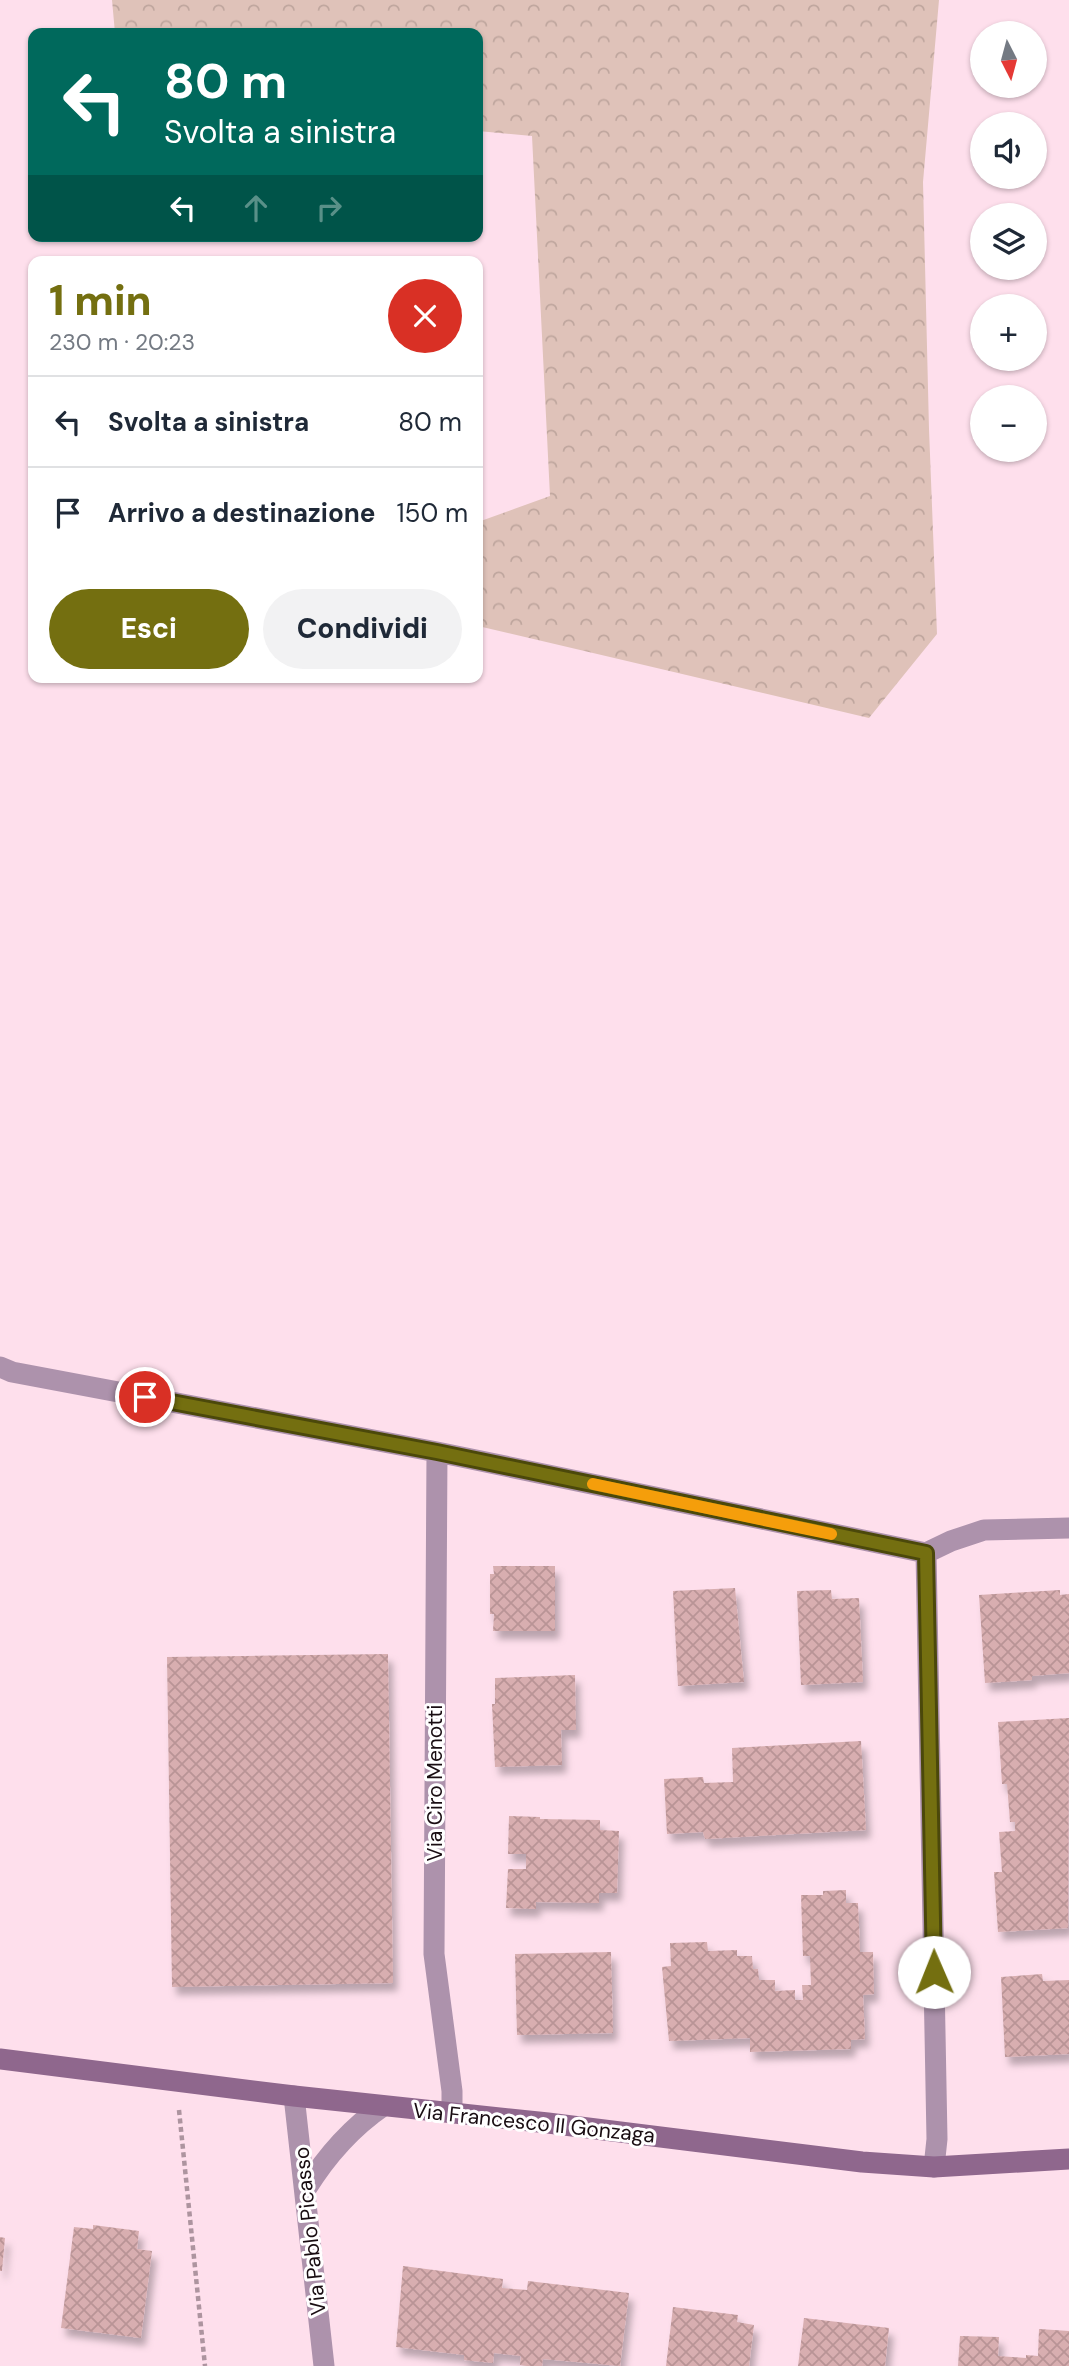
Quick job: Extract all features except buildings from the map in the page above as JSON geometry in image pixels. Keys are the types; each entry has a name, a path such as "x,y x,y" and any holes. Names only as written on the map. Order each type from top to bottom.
{"street":[{"path":"0,1367 12,1372 437,1452 926,1553 984,1530 1069,1528"},
{"name":"Via Ciro Menotti","path":"437,1452 434,1954 452,2091 452,2113"},
{"path":"926,1553 937,2139 934,2167"},
{"name":"Via Francesco II Gonzaga","path":"0,2059 862,2162 934,2167 1069,2159"},
{"name":"Via Pablo Picasso","path":"294,2096 324,2366"},
{"path":"306,2189 323,2161 346,2135 383,2106"}],"path":[{"path":"179,2110 205,2366"}],"green space":[{"path":"112,0 939,0 923,182 937,634 869,718 483,627 483,520 550,496 532,136 483,131 483,28 115,28"}],"slow traffic":[{"path":"593,1484 831,1534"}],"route":[{"path":"145,1397 437,1452 926,1553 934,1972"}]}
